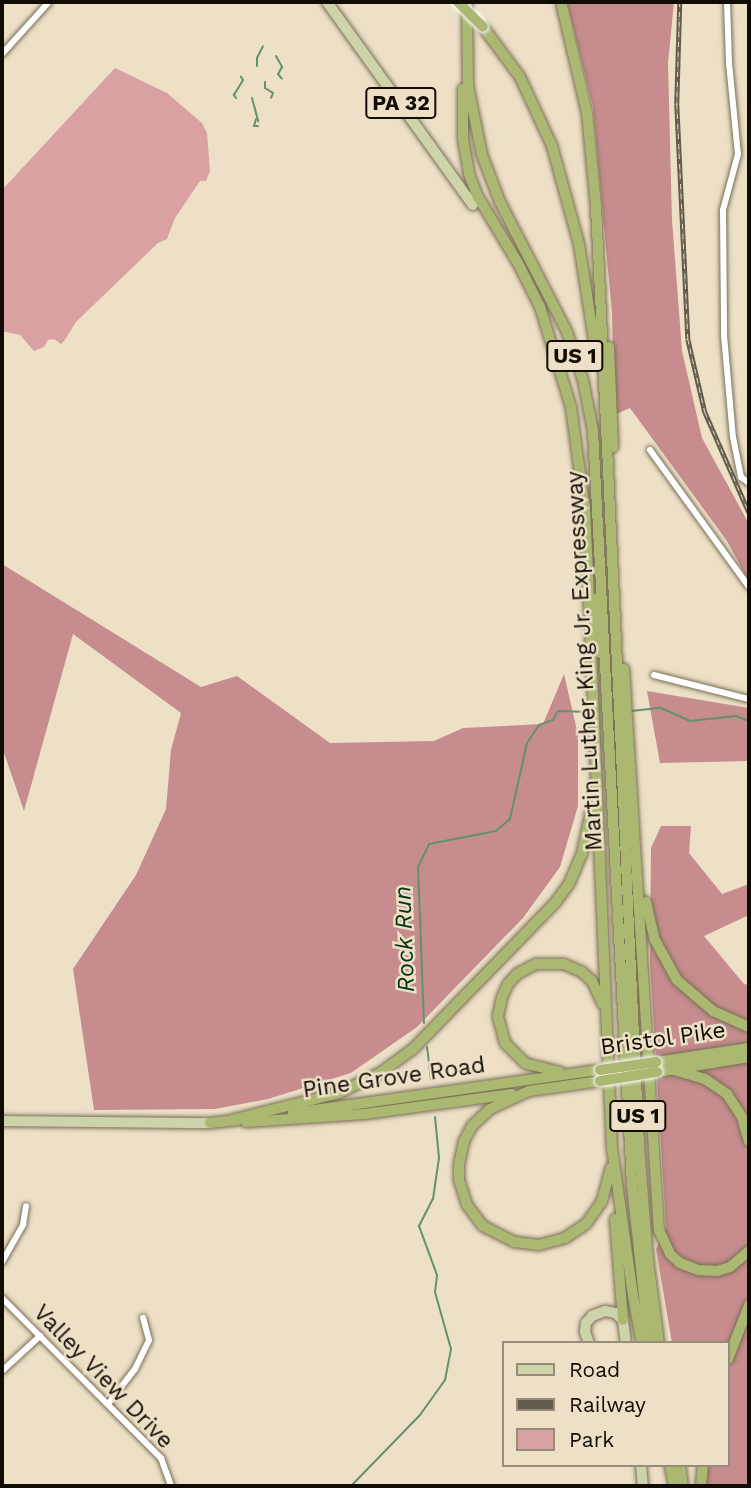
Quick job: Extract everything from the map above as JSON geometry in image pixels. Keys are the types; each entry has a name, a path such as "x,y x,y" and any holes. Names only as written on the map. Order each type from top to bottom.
{"highway":[{"path":"458,2 483,27 529,94 561,170 582,257 603,389"},
{"name":"Martin Luther King Jr. Expressway","path":"467,2 470,102 487,170 508,219 560,315 578,364 590,414 597,466 608,699"},
{"name":"Martin Luther King Jr. Expressway","path":"561,2 586,113 596,206 603,389 608,699"},
{"path":"466,34 462,126 469,174 478,197 536,297 571,407 608,699 636,832 649,919 664,961 685,989 723,1017 749,1027"},
{"path":"473,205 513,266 550,337"},
{"path":"596,206 608,334 608,699 614,727"},
{"path":"608,699 592,726 612,1148 642,1341"},
{"name":"Martin Luther King Jr. Expressway","path":"614,727 632,1185 649,1341"},
{"name":"Martin Luther King Jr. Expressway","path":"614,727 641,1184 659,1341"},
{"path":"231,1120 309,1104 346,1091 392,1066 421,1041 539,922 569,884 588,833 595,762"},
{"path":"636,832 650,1110 661,1236 675,1259 704,1271 730,1267 749,1251"},
{"path":"584,1072 540,1069 513,1054 505,1044 500,1029 502,997 508,984 523,970 543,963 564,964 592,981 606,1020"},
{"name":"Bristol Pike","path":"584,1072 600,1075 656,1067 749,1048"},
{"path":"674,1070 749,1057"},
{"path":"656,1067 705,1079 727,1094 743,1117 749,1141"},
{"name":"Pine Grove Road","path":"210,1123 584,1072"},
{"name":"Pine Grove Road","path":"210,1123 353,1115 528,1091 600,1075"},
{"path":"528,1091 483,1114 472,1126 461,1149 458,1172 463,1196 477,1220 491,1231 514,1242 539,1245 556,1242 580,1230 602,1201 610,1176 612,1148"},
{"path":"616,1181 614,1203 624,1320"},
{"path":"730,1354 749,1305"},
{"path":"670,1467 674,1486"},
{"path":"680,1467 684,1486"},
{"path":"701,1486 703,1467"}],"main road":[{"name":"PA 32","path":"327,2 473,205"},
{"name":"Pine Grove Road","path":"2,1121 210,1123"},
{"path":"588,1341 585,1328 592,1315 610,1311 624,1320 626,1341"},
{"path":"641,1467 643,1486"}],"street":[{"path":"2,54 49,2"},
{"path":"727,2 729,63 738,154 723,210 724,335 733,436 741,477 749,483"},
{"path":"650,450 749,587"},
{"path":"654,675 749,699"},
{"path":"2,1262 23,1225 26,1206"},
{"name":"Valley View Drive","path":"2,1298 161,1458 171,1486"},
{"path":"108,1404 135,1369 149,1340 143,1318"},
{"path":"2,1371 40,1336"}],"green space":[{"path":"115,68 167,93 202,123 207,133 210,171 206,181 200,181 175,218 167,239 158,243 76,322 61,344 54,339 48,340 44,347 34,351 20,335 2,331 2,190"}],"shaded area":[{"path":"567,2 674,2 668,63 672,220 682,351 702,438 749,524 749,582 727,541 630,408 614,415 612,313 593,107"},
{"path":"2,564 201,687 237,676 330,743 434,741 463,728 543,724 564,674 578,735 578,806 560,867 523,918 417,1027 351,1073 268,1099 215,1109 94,1110 73,969 136,875 166,809 171,750 181,713 73,634 24,811 2,747"},
{"path":"647,691 749,708 749,761 660,763"},
{"path":"661,826 691,826 689,853 722,894 749,884 749,915 704,936 744,984 749,985 749,1486 707,1486 704,1467 730,1467 730,1341 672,1341 656,1249 666,1228 650,962 651,848"}],"waterway":[{"path":"257,66 257,58 263,46"},
{"path":"276,56 282,67 278,74 282,79"},
{"path":"236,98 234,95 243,80 241,77"},
{"path":"265,82 265,88 273,93 271,98"},
{"path":"252,98 258,121"},
{"path":"256,119 254,126 258,126"},
{"name":"Rock Run","path":"631,711 661,708 690,721 736,716 749,721"},
{"name":"Rock Run","path":"424,1023 418,867 429,844 496,831 510,819 527,743 539,725 553,720 558,711 590,712"},
{"name":"Rock Run","path":"427,1047 431,1080"},
{"name":"Rock Run","path":"351,1486 420,1415 445,1380 451,1349 435,1292 437,1275 419,1226 433,1199 439,1158 435,1117"}],"railway":[{"path":"680,2 677,104 688,339 705,412 749,512"}]}
